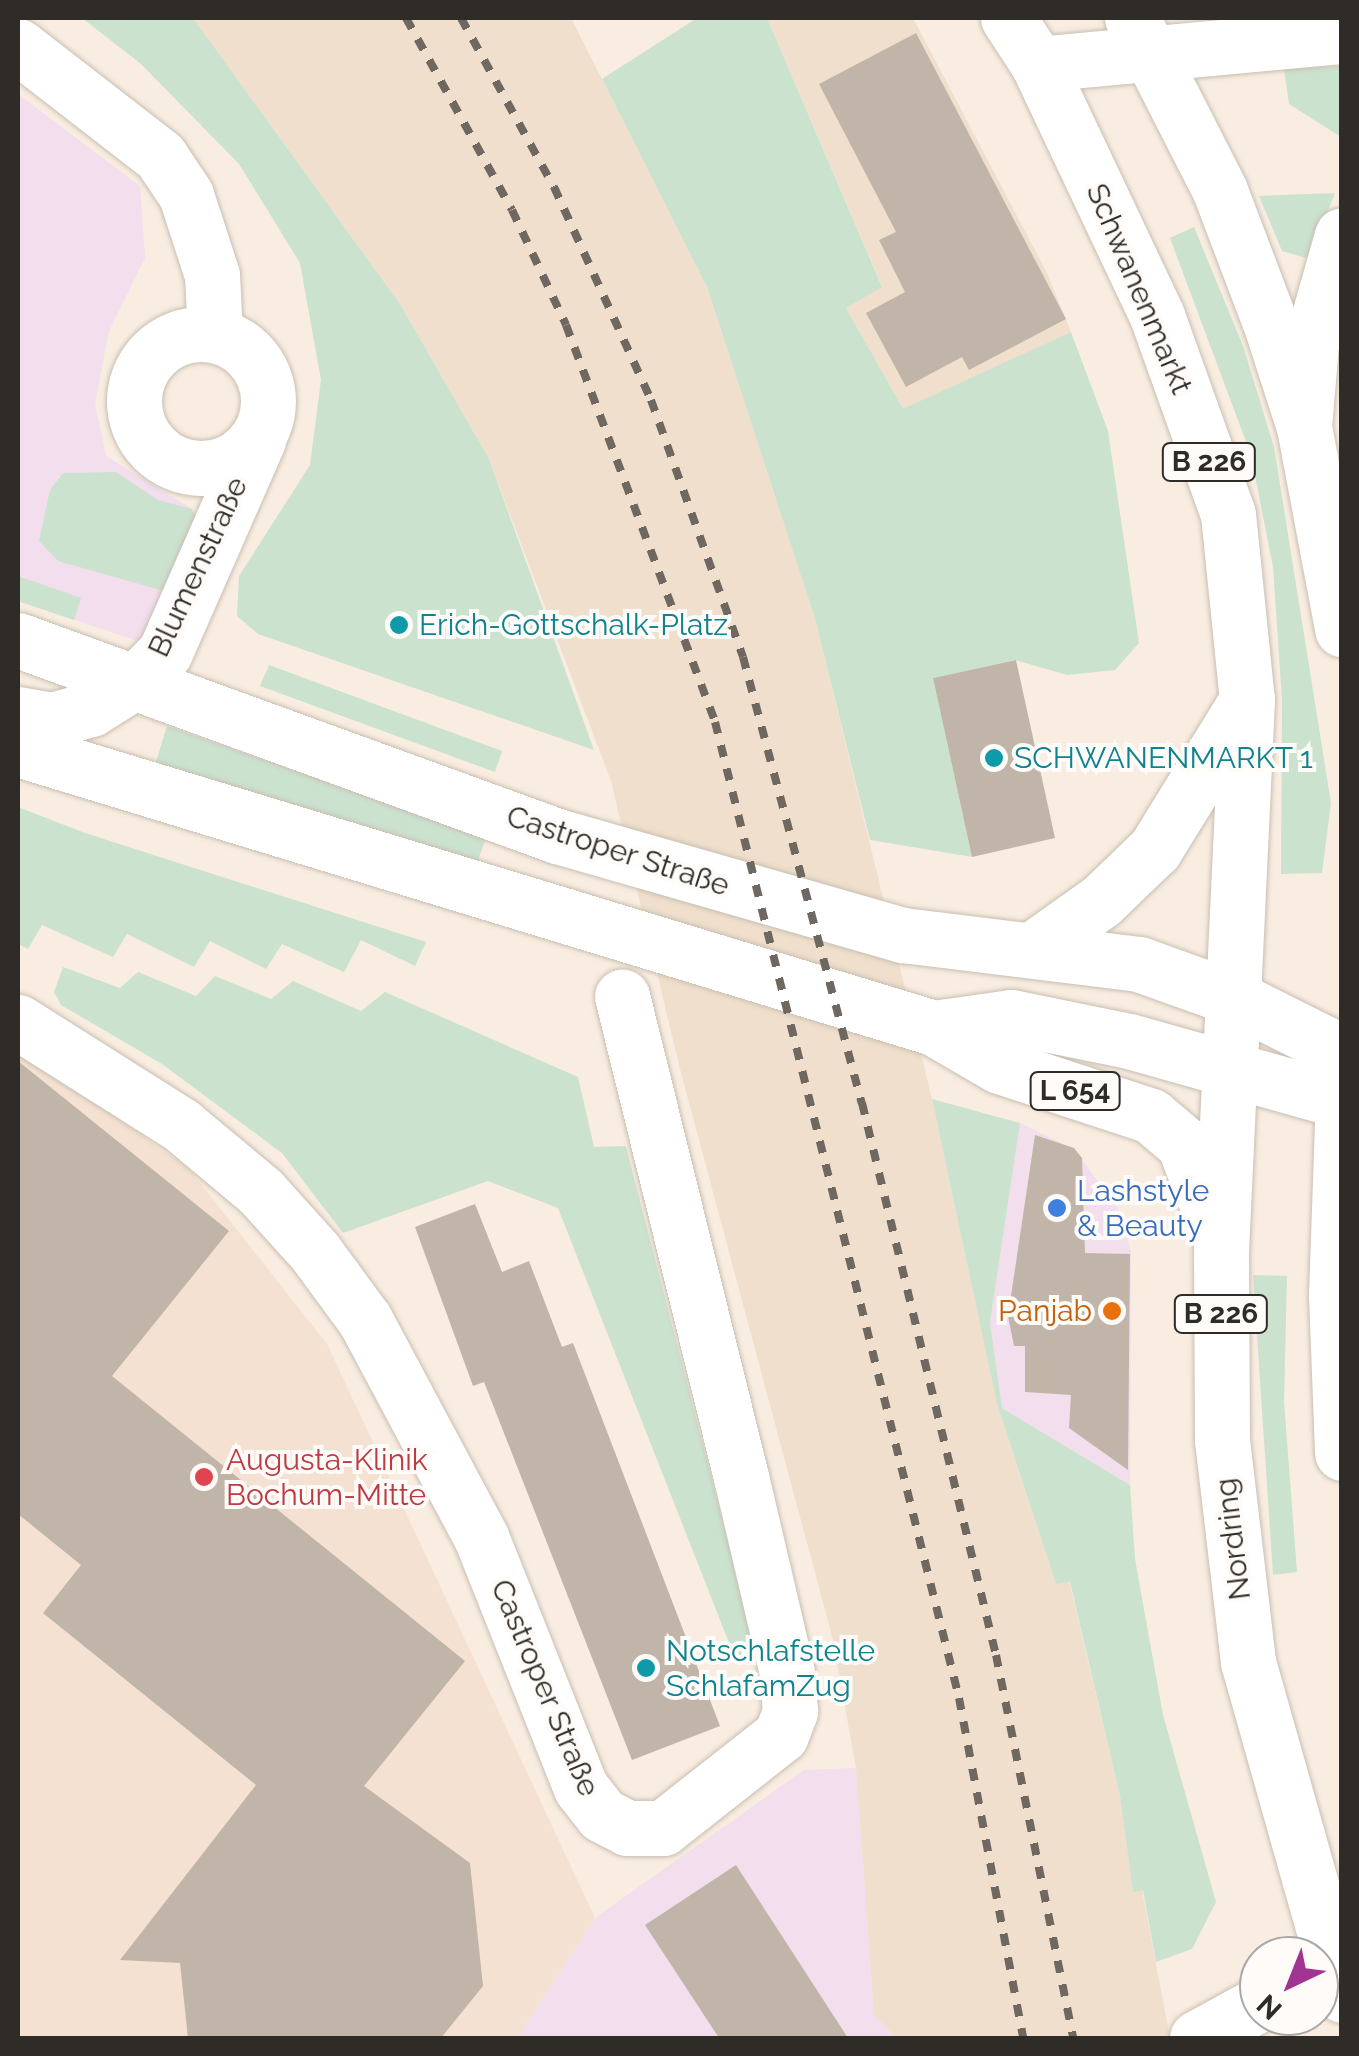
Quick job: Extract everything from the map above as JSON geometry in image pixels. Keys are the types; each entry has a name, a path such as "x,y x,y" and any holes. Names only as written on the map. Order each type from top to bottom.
{"main road":[{"name":"B 226","path":"1008,18 1038,64"},
{"path":"1038,64 1088,18"},
{"path":"1038,64 1141,33 1342,36"},
{"path":"1141,33 1220,191 1304,426 1342,629"},
{"path":"18,46 160,156 186,195 212,275 215,335"},
{"name":"Schwanenmarkt","path":"1038,64 1157,316 1228,514 1247,700 1234,998"},
{"path":"1304,426 1311,344 1342,235"},
{"name":"Blumenstraße","path":"18,714 52,720 92,709 139,680 165,652 258,440 268,416 266,383 250,354 215,335 188,334 157,350 138,375 133,406 139,429 171,462 203,469 235,461 258,440"},
{"name":"Castroper Straße","path":"18,640 139,680 557,836 668,870 903,935 1139,964 1234,998"},
{"path":"1032,950 1100,901 1154,850 1247,700"},
{"name":"L 654","path":"18,750 934,1028 999,1066 1151,1116 1184,1144 1204,1185 1221,1250"},
{"name":"Castroper Straße","path":"18,1022 181,1126 261,1192 315,1252 365,1320 481,1537 581,1788 602,1815 628,1828 663,1828 781,1735 790,1711 754,1530 622,997"},
{"path":"1234,998 1342,1052"},
{"name":"Nordring","path":"1234,998 1221,1250 1222,1440 1248,1662 1322,1936"},
{"name":"L 654","path":"934,1028 1011,1018 1232,1070 1342,1101"},
{"path":"1342,1123 1336,1295 1342,1453"},
{"path":"1197,2038 1239,2015"}],"shaded area":[{"path":"193,18 571,18 707,287 815,619 932,1099 997,1404 1056,1584 1069,1581 1120,1796 1133,1891 1142,1890 1170,2038 897,2038 874,2015 856,1768 833,1640 680,1069 611,781 489,459 400,304"},
{"path":"767,18 913,18 1047,273 1071,332 903,410 846,308 882,286"},
{"path":"18,94 140,186 145,258 109,331 95,404 106,456 192,509 198,519 141,642 18,601"},
{"name":"Augusta-Klinik Bochum-Mitte","path":"18,1048 189,1169 327,1344 595,1918 517,2038 18,2038"},
{"path":"1020,1123 1074,1149 1122,1214 1131,1253 1130,1485 1002,1408 990,1322"},
{"path":"856,1768 874,2015 897,2038 517,2038 595,1918 804,1770"}],"green space":[{"path":"82,18 193,18 400,304 489,459 594,750 258,634 237,616 239,576 310,465 321,380 300,263 239,164 141,64"},
{"path":"697,18 767,18 882,287 846,308 903,409 1071,332 1108,431 1139,643 1115,670 1067,675 1015,660 933,678 972,857 870,840 815,619 707,287 602,79"},
{"path":"1341,66 1341,137 1289,104 1284,69"},
{"path":"1335,193 1306,258 1282,251 1259,196"},
{"path":"1194,227 1243,346 1274,447 1331,803 1322,873 1281,874 1282,700 1273,567 1251,455 1170,238"},
{"path":"116,472 158,500 192,509 198,519 164,591 58,561 39,541 50,490 63,473"},
{"path":"18,576 81,598 74,620 18,601"},
{"path":"269,665 502,751 495,772 260,686"},
{"path":"167,726 486,838 476,866 152,775"},
{"path":"18,807 85,833 426,942 415,966 361,940 344,972 282,944 266,969 210,941 194,967 127,934 113,957 42,925 28,949 18,944"},
{"path":"63,967 120,988 138,972 196,996 215,976 271,999 293,981 361,1011 385,992 578,1077 594,1147 626,1146 758,1659 737,1663 558,1208 488,1181 343,1233 282,1153 162,1064 61,1005 54,992"},
{"path":"932,1099 1020,1123 990,1322 1002,1408 1130,1485 1135,1559 1163,1715 1216,1902 1192,1949 1156,1962 1143,1890 1133,1892 1120,1796 1070,1582 1056,1584 997,1404"},
{"path":"1253,1275 1287,1276 1284,1401 1297,1572 1273,1575"}],"building":[{"path":"916,33 1066,319 969,370 962,357 906,387 866,313 905,292 879,240 896,232 819,84"},
{"name":"SCHWANENMARKT 1","path":"1016,660 1055,838 972,857 933,678"},
{"path":"18,1061 229,1231 112,1376 465,1661 364,1786 470,1863 483,1986 441,2038 188,2038 180,1963 120,1960 256,1785 43,1613 81,1565 18,1514"},
{"path":"1035,1135 1074,1148 1082,1158 1085,1253 1130,1254 1128,1470 1069,1428 1071,1395 1025,1392 1025,1346 1014,1346 1008,1316"},
{"path":"475,1204 502,1272 529,1261 562,1347 573,1343 720,1726 632,1760 484,1382 473,1386 415,1227"},
{"path":"736,1865 848,2038 719,2038 645,1925"}],"railway":[{"path":"406,18 512,210 566,325 715,722 959,1698 1023,2038"},
{"path":"461,18 554,187 651,400 743,657 862,1103 996,1655 1073,2038"}],"place":[{"name":"Erich-Gottschalk-Platz","path":"399,625"},
{"name":"SCHWANENMARKT 1","path":"994,758"},
{"name":"Lashstyle & Beauty","path":"1057,1208"},
{"name":"Panjab","path":"1112,1311"},
{"name":"Augusta-Klinik Bochum-Mitte","path":"204,1477"},
{"name":"Notschlafstelle SchlafamZug","path":"646,1668"}]}
